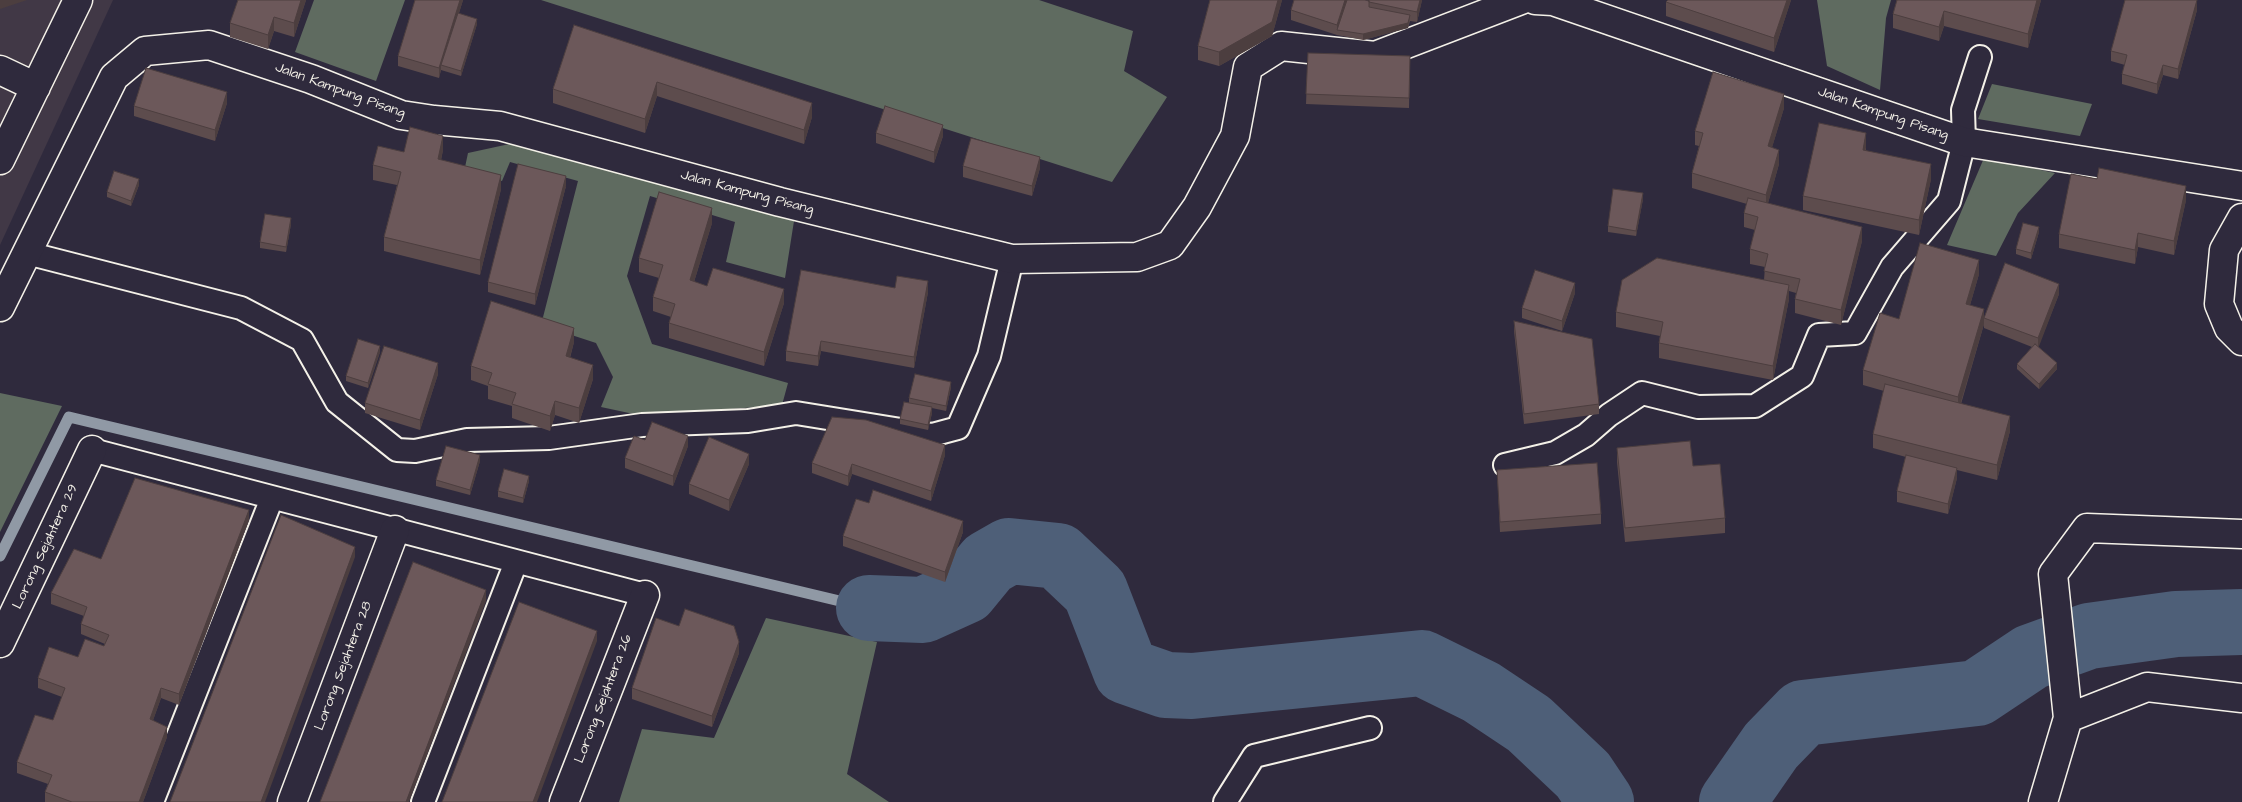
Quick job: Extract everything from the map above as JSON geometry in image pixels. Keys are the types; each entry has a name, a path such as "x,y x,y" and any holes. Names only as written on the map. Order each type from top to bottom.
{"street":[{"path":"0,160 78,0"},
{"name":"Jalan Kampung Pisang","path":"0,307 114,77 145,51 209,44 311,79 401,115 500,126 780,202 1012,259 1137,257 1170,245 1197,207 1235,136 1248,66 1281,46 1375,56 1521,0"},
{"name":"Jalan Kampung Pisang","path":"1536,0 1553,1 1964,142 2242,186"},
{"path":"0,70 36,87"},
{"path":"2242,218 2224,250 2219,304 2229,328 2242,341"},
{"name":"Lorong Sejahtera 29","path":"0,643 92,450"},
{"path":"2043,802 2068,717 2054,574 2087,528 2242,534"},
{"name":"Lorong Sejahtera 28","path":"292,802 395,530"},
{"name":"Lorong Sejahtera 26","path":"564,802 645,595"},
{"path":"2068,717 2147,687 2242,698"}],"lane":[{"path":"1505,465 1556,453 1586,436 1610,415 1642,393 1698,407 1755,406 1802,376 1819,335 1855,333 1892,267 1949,201 1964,142 1963,110 1980,57"},
{"path":"27,252 241,308 302,340 337,402 397,450 415,451 467,440 549,438 642,425 748,421 796,413 932,436 958,428 989,356 1012,259"},
{"path":"92,450 645,595"},
{"path":"152,802 272,498"},
{"path":"423,802 516,562"},
{"path":"1226,802 1254,756 1370,728"}],"shaded area":[{"path":"0,0 113,0 0,245"}],"green space":[{"path":"314,0 405,0 376,81 295,52"},
{"path":"541,0 1039,0 1133,31 1124,71 1167,97 1112,182"},
{"path":"1817,0 1891,0 1886,18 1880,90 1827,66"},
{"path":"1992,84 2092,104 2080,136 1978,119"},
{"path":"514,143 794,221 785,278 726,262 735,222 650,196 627,276 652,344 788,383 782,405 643,416 601,407 613,377 596,343 541,325 578,181 510,162 502,181 464,172 468,153"},
{"path":"1984,158 2055,173 2018,213 1996,256 1947,245"},
{"path":"0,393 62,406 0,532"},
{"path":"766,618 877,642 847,774 889,802 619,802 642,729 714,738"}],"building":[{"path":"238,0 301,0 294,23 274,17 268,35 230,23"},
{"path":"415,0 460,0 439,68 398,56"},
{"path":"1210,0 1278,0 1272,22 1219,52 1198,46"},
{"path":"1294,0 1345,0 1337,25 1291,10"},
{"path":"1347,0 1365,0 1369,1 1369,7 1410,15 1408,23 1363,34 1337,30"},
{"path":"1369,0 1420,0 1417,12 1369,2"},
{"path":"1668,0 1787,0 1774,38 1666,2"},
{"path":"1897,0 2037,0 2028,34 1944,11 1939,27 1893,14"},
{"path":"2125,0 2197,0 2178,69 2163,65 2157,84 2122,74 2127,55 2111,51"},
{"path":"458,13 477,19 461,71 441,65"},
{"path":"574,25 812,103 804,130 657,82 645,119 553,89"},
{"path":"1308,53 1410,56 1409,98 1306,94"},
{"path":"146,68 227,92 215,130 134,106"},
{"path":"1713,72 1784,94 1768,146 1779,150 1766,195 1692,173 1703,133 1695,131"},
{"path":"885,106 943,125 934,152 876,133"},
{"path":"1819,123 1866,133 1863,150 1931,164 1919,220 1803,196"},
{"path":"410,127 443,136 438,159 501,175 480,260 384,237 401,172 373,165 378,146 404,152"},
{"path":"971,138 1040,157 1032,186 963,166"},
{"path":"518,164 566,176 535,294 488,282"},
{"path":"2099,168 2186,186 2174,241 2138,233 2135,250 2059,234 2071,174 2097,179"},
{"path":"114,171 139,179 131,201 107,192"},
{"path":"1613,189 1643,193 1636,231 1608,226"},
{"path":"659,192 712,208 690,280 707,286 713,268 784,289 764,352 669,323 675,304 653,297 663,265 639,258"},
{"path":"1748,198 1862,227 1841,310 1795,299 1800,279 1764,271 1768,254 1750,249 1758,217 1744,213"},
{"path":"265,214 291,218 286,247 260,242"},
{"path":"2023,223 2039,227 2031,253 2016,249"},
{"path":"1920,243 1979,260 1966,304 1984,309 1958,397 1863,370 1880,313 1899,319"},
{"path":"1657,258 1789,285 1773,366 1659,343 1663,322 1616,312 1622,280"},
{"path":"2005,263 2059,284 2038,338 1984,318"},
{"path":"801,270 895,288 897,276 928,281 914,357 821,341 818,356 786,351"},
{"path":"1535,270 1575,283 1562,321 1522,308"},
{"path":"491,301 574,328 566,356 593,365 579,408 555,401 550,416 512,404 516,393 488,384 492,373 471,366"},
{"path":"1514,321 1592,339 1599,404 1524,414"},
{"path":"358,339 380,346 368,383 346,376"},
{"path":"2035,344 2057,363 2039,384 2017,364"},
{"path":"384,346 438,363 420,420 365,403"},
{"path":"915,374 951,382 946,406 909,398"},
{"path":"1885,384 2010,416 1997,465 1873,434"},
{"path":"904,402 932,407 928,425 900,419"},
{"path":"832,417 866,420 945,445 931,491 852,464 848,476 812,463"},
{"path":"652,422 688,436 673,476 625,458 634,436 645,440"},
{"path":"709,437 749,454 729,500 689,484"},
{"path":"1690,441 1693,466 1720,464 1725,518 1625,528 1617,448"},
{"path":"446,446 480,455 470,490 436,480"},
{"path":"1906,455 1957,468 1948,504 1897,491"},
{"path":"1597,463 1601,514 1500,522 1497,470"},
{"path":"504,469 529,476 523,498 498,491"},
{"path":"135,478 249,510 179,694 161,688 150,719 167,727 139,802 72,802 45,792 52,775 17,762 35,715 53,720 65,688 38,678 49,647 78,657 85,639 104,646 109,635 81,624 87,607 51,593 74,549 101,559"},
{"path":"873,490 963,521 945,572 843,536 856,499 869,503"},
{"path":"281,515 355,547 261,802 170,802"},
{"path":"413,562 486,590 406,802 320,802"},
{"path":"519,602 597,631 533,802 442,802"},
{"path":"685,609 734,626 739,642 712,716 632,688 656,618 679,626"}],"waterway":[{"path":"0,556 69,417 869,608"},
{"path":"869,608 923,610 965,591 988,563 1009,551 1058,556 1095,591 1126,671 1166,685 1192,686 1422,663 1481,692 1529,724 1583,775 1601,802"},
{"path":"1732,802 1771,746 1803,713 1977,693 2031,657 2089,636 2176,624 2242,622"}]}
